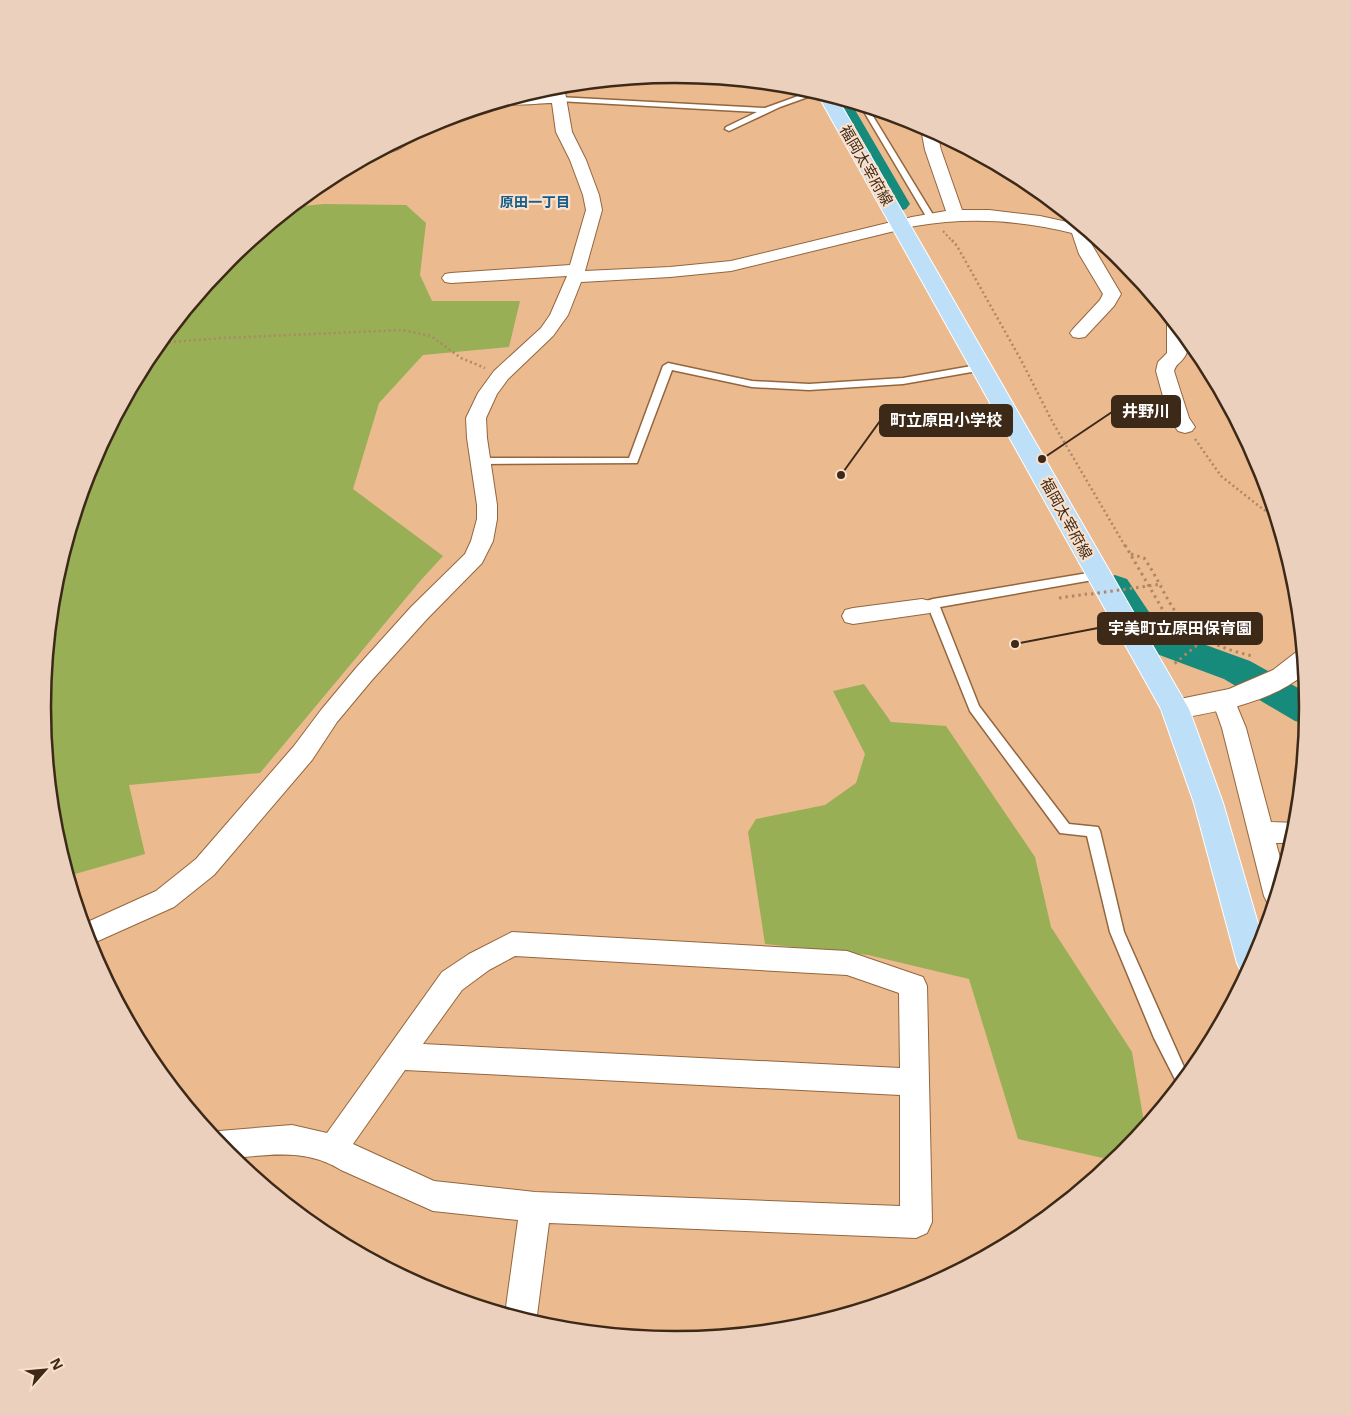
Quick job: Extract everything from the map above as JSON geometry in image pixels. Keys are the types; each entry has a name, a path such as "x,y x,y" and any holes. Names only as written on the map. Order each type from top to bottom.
{"main road":[{"name":"福岡太宰府線","path":"832,104 983,367 1095,585 1175,709 1194,756 1217,830 1250,951"}],"street":[{"path":"93,932 165,899 205,866 303,753 329,716 364,674 419,613 474,558 482,541 487,519 487,504 476,418 488,393 501,375 547,332 560,315 576,273 594,210 591,195 578,160 564,132 557,95"},
{"path":"931,139 955,215"},
{"path":"451,278 576,273 670,272 731,266 910,220 955,215 976,214 1022,217 1078,230"},
{"path":"1079,333 1108,302 1112,294 1091,261 1080,235 1082,234"},
{"path":"1177,335 1178,348 1176,356 1167,362 1165,371 1179,418 1186,427"},
{"path":"853,616 927,605"},
{"path":"1175,709 1233,698 1283,677 1298,665"},
{"path":"1224,700 1234,728 1274,884"},
{"path":"1260,832 1287,833"},
{"path":"229,1144 292,1139 334,1149 352,1160 432,1196 535,1207 916,1222 913,986 847,962 512,944 479,962 452,981 345,1130 334,1149"},
{"path":"398,1056 914,1082"},
{"path":"523,1312 535,1207"}],"lane":[{"path":"564,94 765,110"},
{"path":"729,129 765,110 803,97"},
{"path":"868,114 931,218"},
{"path":"480,461 633,461 668,366 752,384 809,387 903,381 983,367"},
{"path":"1095,585 927,605 974,708 1065,829 1093,831 1117,932 1180,1075"}],"path":[{"path":"931,218 957,246 1021,360 1053,423 1167,617 1196,646 1170,667"},
{"path":"169,342 373,330 411,330 428,334 445,344 462,359 501,375"},
{"path":"1186,427 1221,476 1268,512"},
{"path":"1130,554 1144,558 1162,584 1179,616 1192,627 1212,642 1231,651 1253,656"},
{"path":"1095,585 1162,584"}],"green space":[{"path":"324,204 406,205 426,223 420,275 432,301 520,301 509,347 423,355 379,403 353,489 443,556 260,773 129,785 145,854 74,874 63,829 57,789 51,708 57,626 63,586 84,507 116,431 135,395 180,327 234,266 264,238 304,206"},
{"path":"864,684 891,722 946,726 1035,857 1051,927 1132,1052 1144,1120 1106,1159 1018,1139 969,979 868,955 765,944 748,832 756,819 825,805 856,783 865,754 833,691"}],"waterway":[{"path":"842,106 897,204"},
{"path":"1115,587 1141,627 1158,641 1237,670 1300,706"}],"place":[{"name":"井野川","path":"1042,459"},
{"name":"町立原田小学校","path":"841,475"},
{"name":"宇美町立原田保育園","path":"1015,644"}],"district":[{"name":"原田一丁目","path":"535,201"}]}
